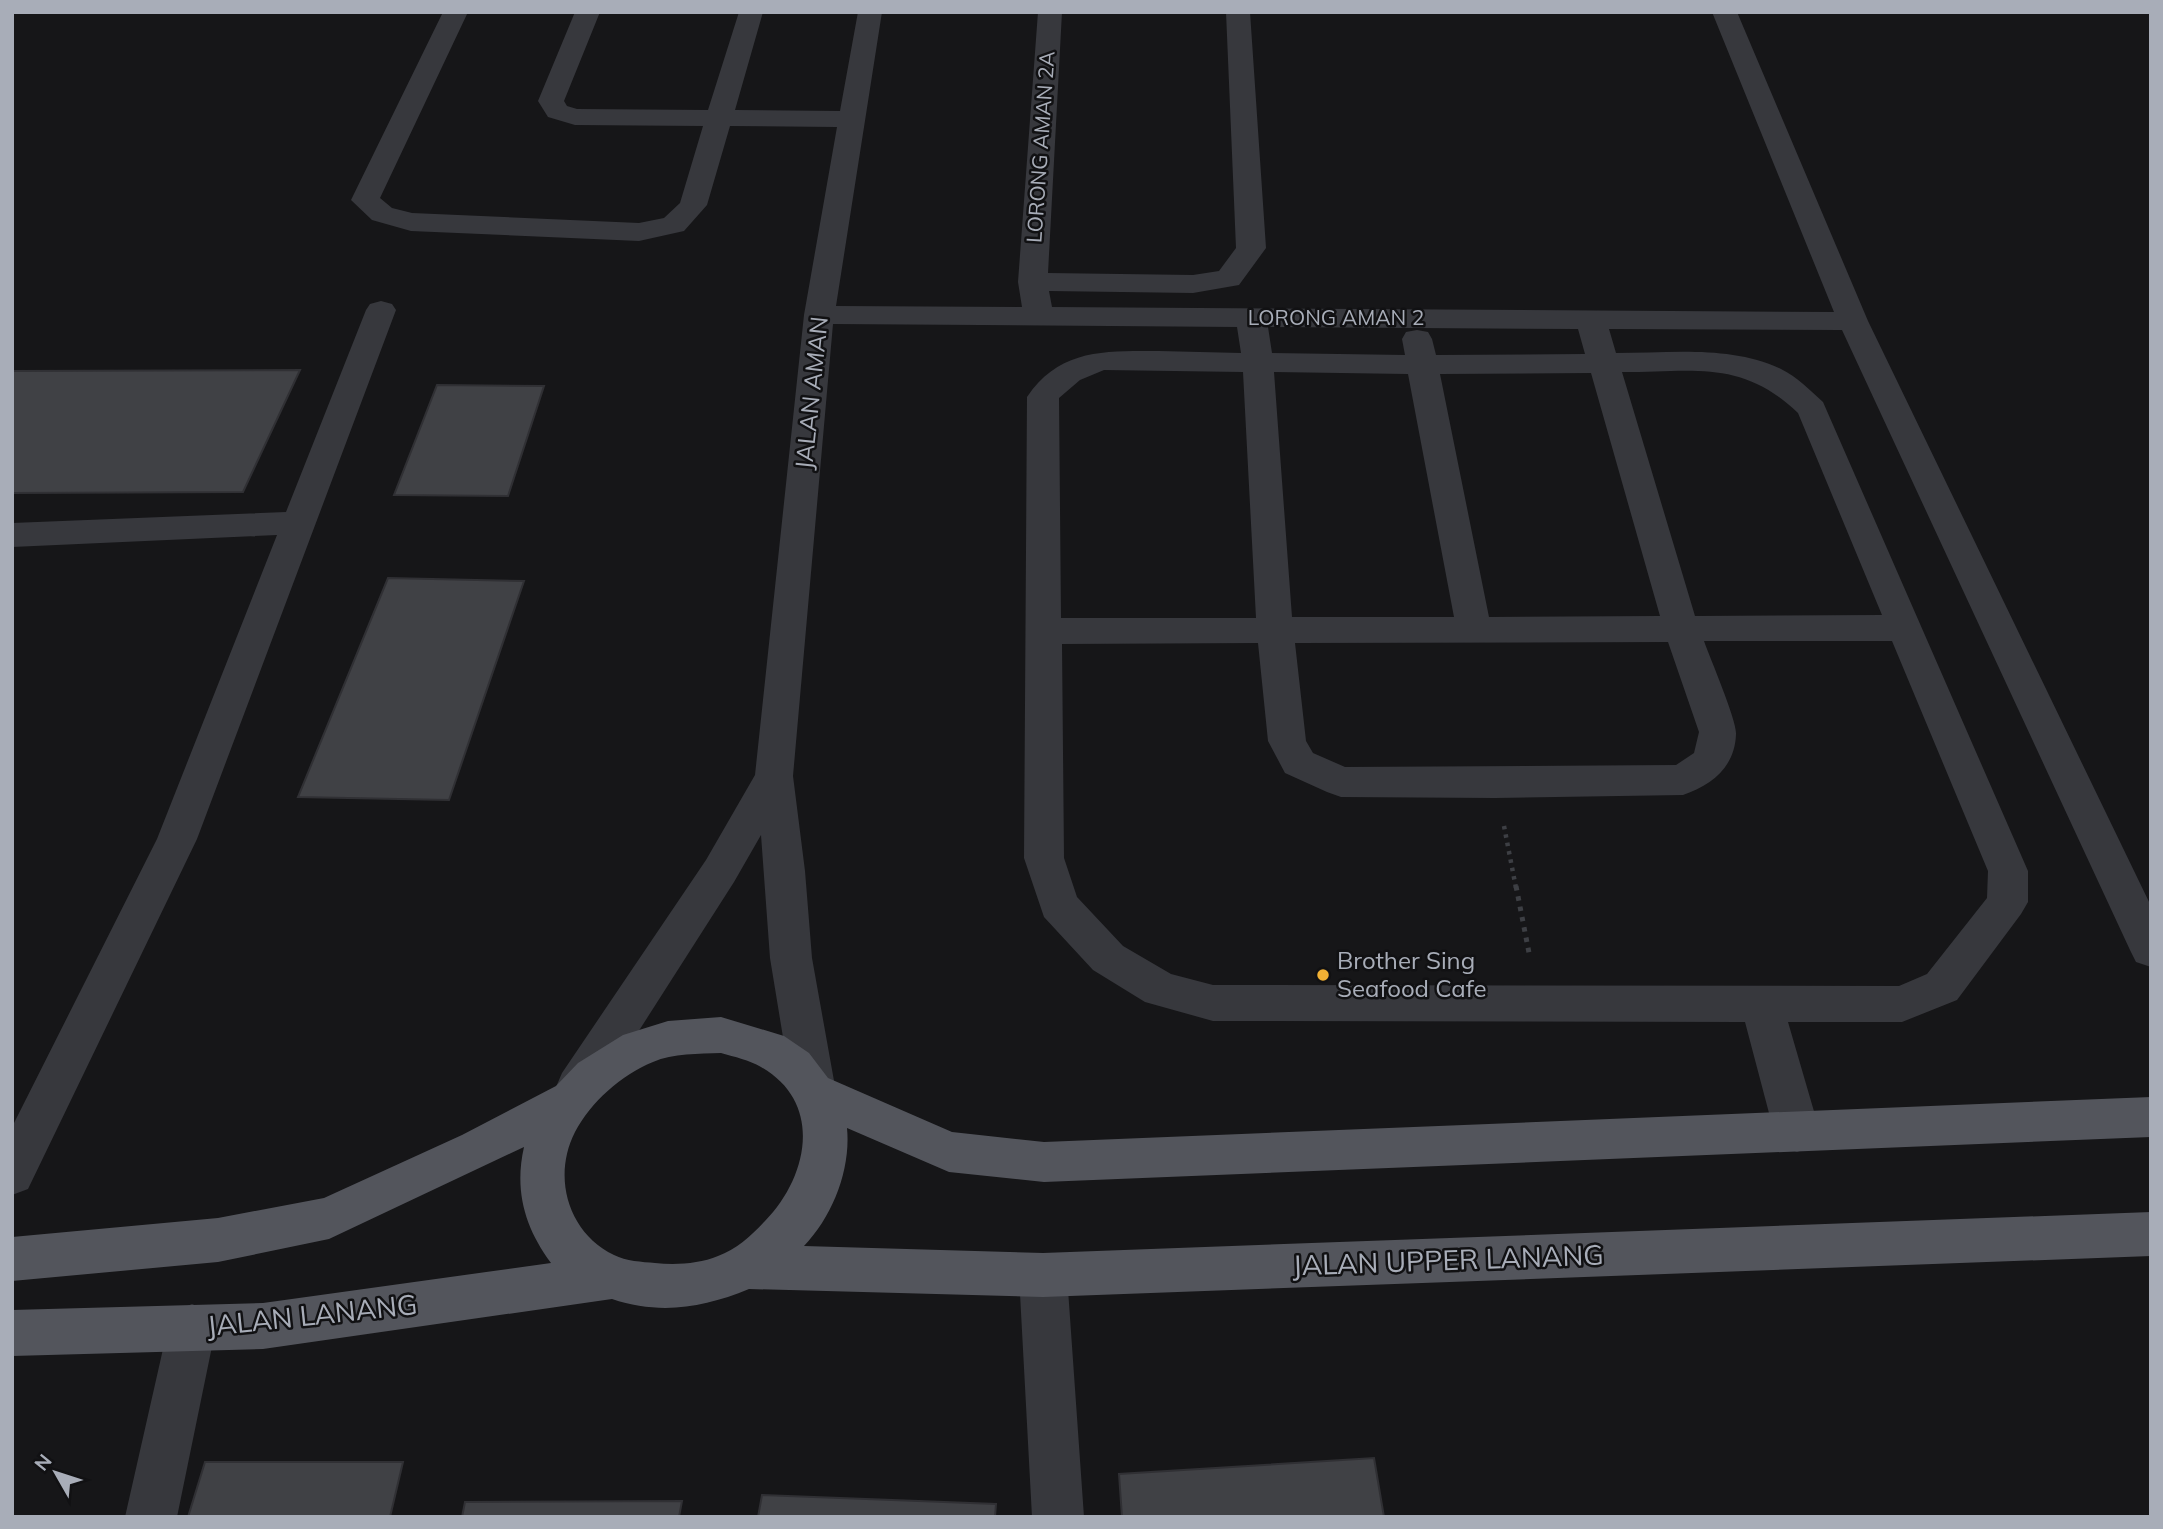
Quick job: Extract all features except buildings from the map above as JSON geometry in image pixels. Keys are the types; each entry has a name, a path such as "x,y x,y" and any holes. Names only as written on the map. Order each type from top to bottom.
{"main road":[{"path":"721,1035 759,1045 792,1064 814,1092 825,1128 824,1166 809,1205 782,1240 745,1267 701,1284 655,1288 609,1278 573,1255 549,1220 541,1180 548,1139 569,1101 600,1070 638,1048 680,1037 721,1035"},
{"path":"814,1092 949,1152 1044,1162 2151,1117"},
{"path":"12,1258 218,1240 329,1218 478,1149 569,1101"},
{"name":"JALAN UPPER LANANG","path":"745,1267 1043,1275 2151,1234"},
{"name":"JALAN LANANG","path":"12,1333 263,1326 609,1278"}],"street":[{"path":"456,12 365,200 382,214 411,222 639,232 674,225 693,205 751,12"},
{"path":"588,12 551,101 557,111 575,117 853,119"},
{"name":"JALAN AMAN","path":"774,776 819,315 870,12"},
{"name":"LORONG AMAN 2A","path":"1038,316 1033,282 1050,12"},
{"path":"1033,282 1192,284 1229,279 1241,265 1251,248 1238,12"},
{"path":"1724,12 1853,321 2151,950"},
{"path":"12,1174 177,839 381,310"},
{"name":"LORONG AMAN 2","path":"819,315 1853,321"},
{"path":"1251,318 1258,364 1275,630 1287,741 1298,763 1340,782 1684,780 1711,761 1718,732 1681,628 1601,363 1591,320"},
{"path":"1412,319 1474,629"},
{"path":"1101,360 1423,365 1714,362 1757,369 1785,382 1812,409 2008,871 2007,902 1942,987 1902,1004 1213,1003 1160,989 1108,958 1059,905 1044,858 1043,397 1049,388 1071,370 1101,360"},
{"path":"12,535 300,523"},
{"path":"1045,631 1904,628"},
{"path":"774,776 791,958 814,1092"},
{"path":"569,1101 720,871 774,776"},
{"path":"1762,1004 1797,1132"},
{"path":"1043,1275 1058,1517"},
{"path":"151,1517 192,1327"}],"path":[{"path":"1495,783 1539,1004"}],"place":[{"name":"Brother Sing Seafood Cafe","path":"1323,975"}]}
